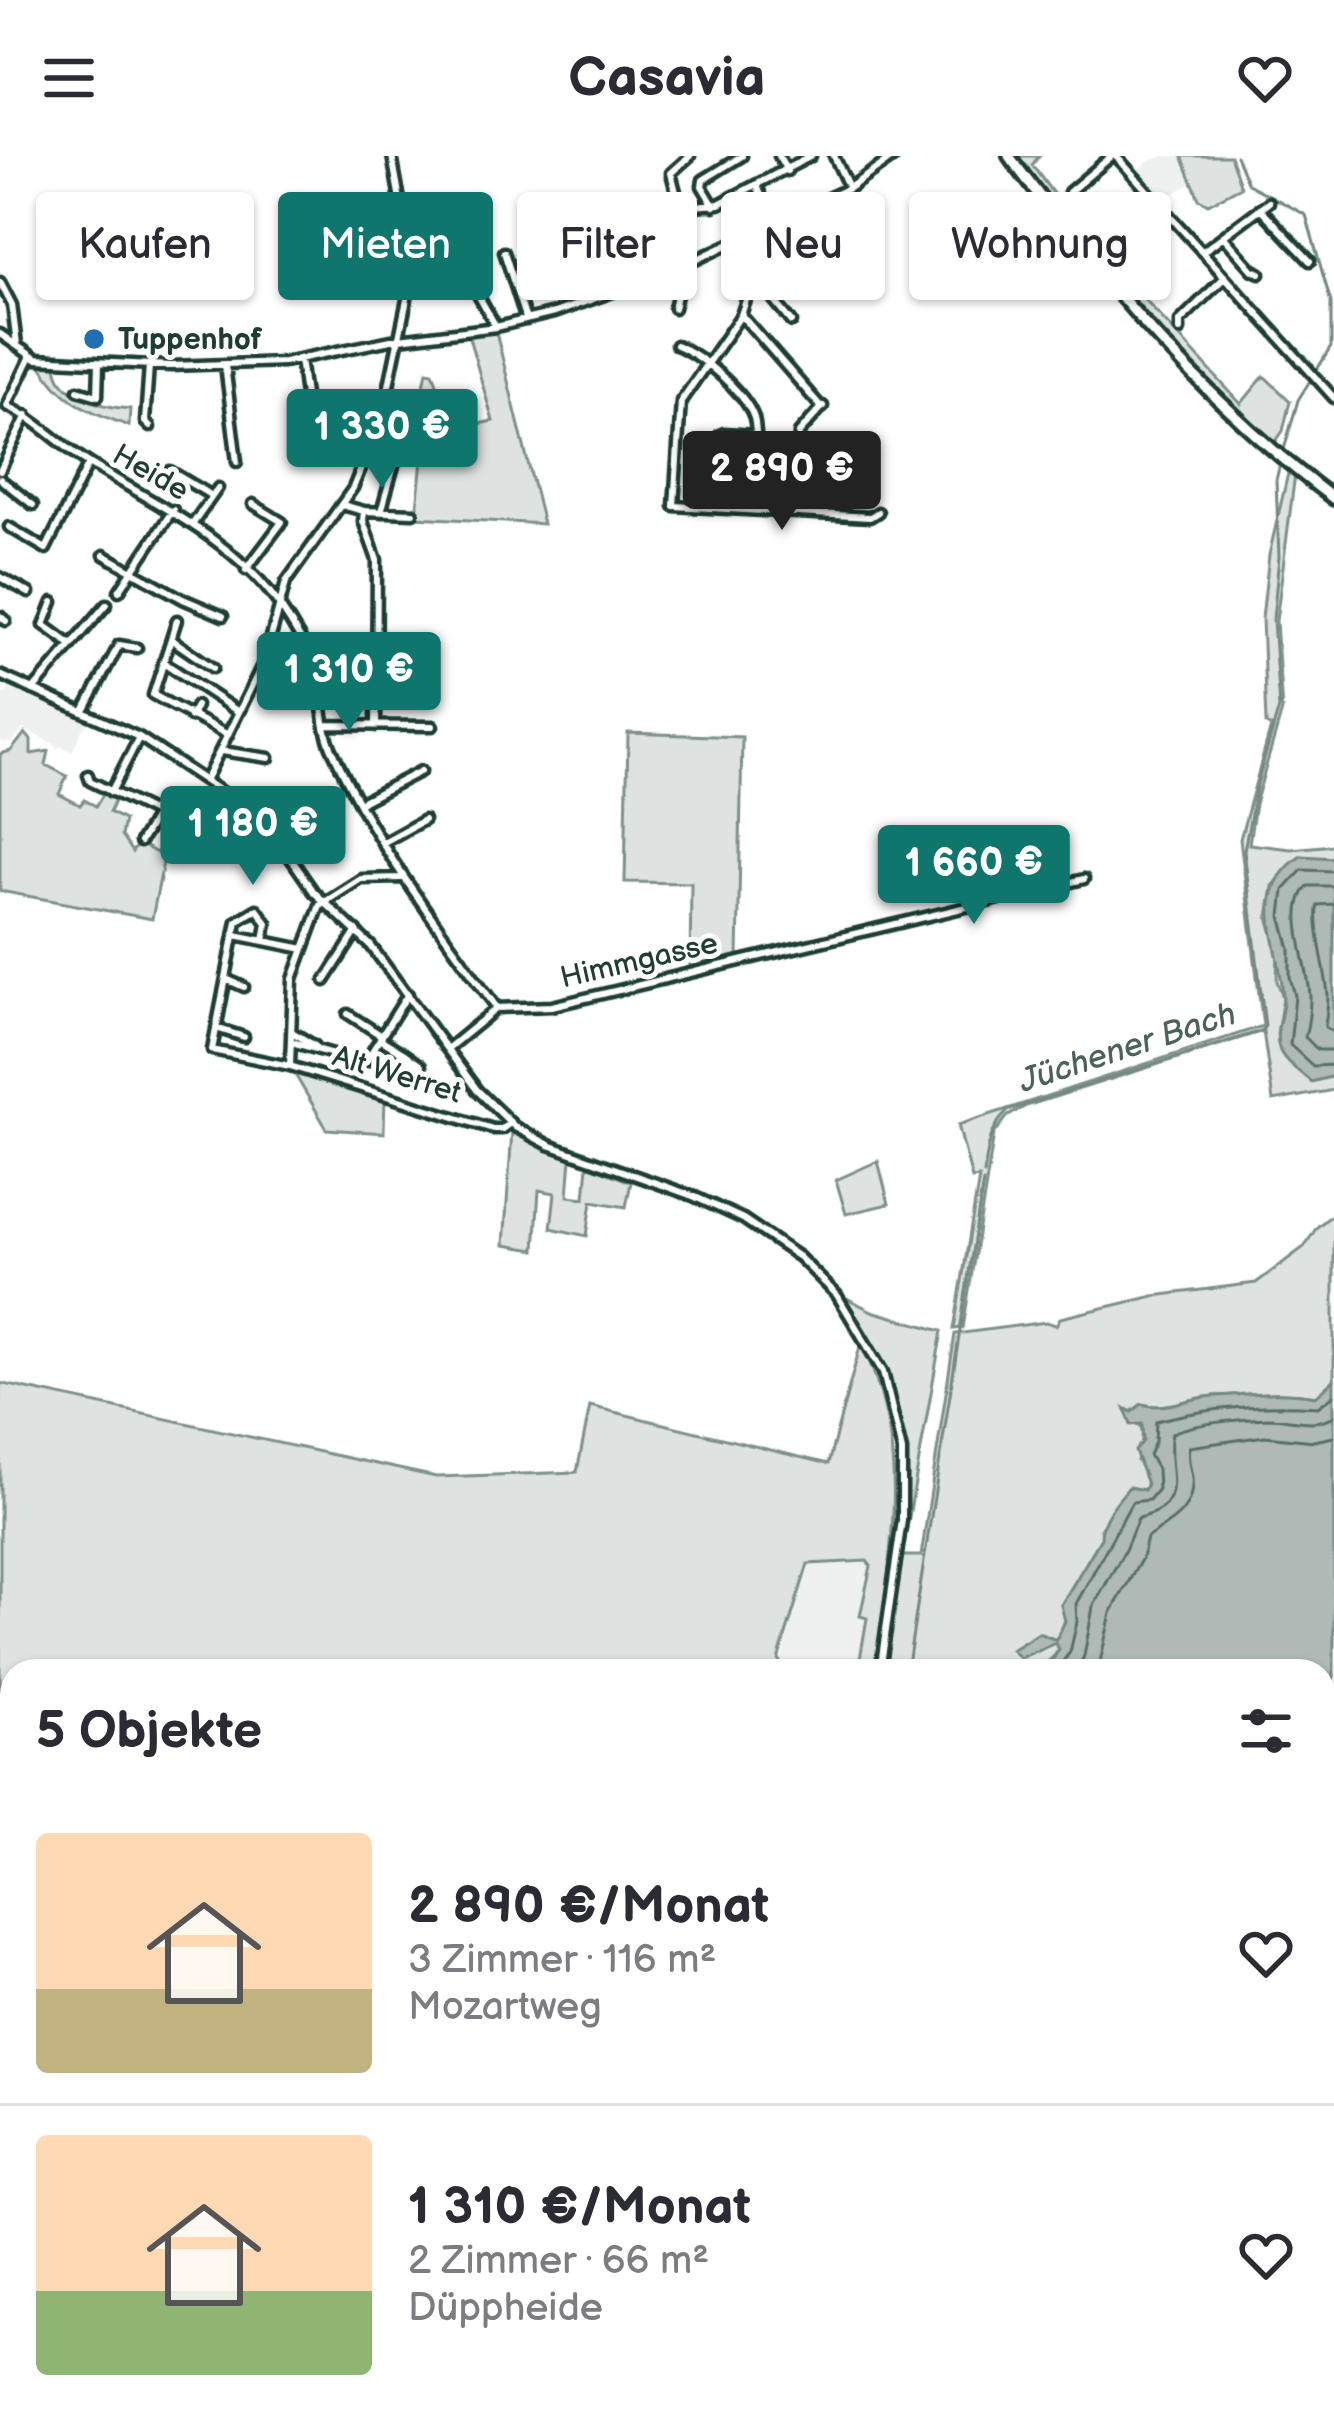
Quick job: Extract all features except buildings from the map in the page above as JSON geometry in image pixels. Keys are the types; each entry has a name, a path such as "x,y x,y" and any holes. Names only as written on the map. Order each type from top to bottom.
{"main road":[{"path":"1009,156 1095,267 1176,359 1272,449 1334,499"}],"street":[{"path":"392,156 399,192"},
{"path":"676,192 670,173 690,156"},
{"path":"714,206 703,180 742,156"},
{"path":"779,156 787,171"},
{"path":"697,206 714,206 811,156"},
{"path":"834,156 849,188"},
{"path":"840,192 895,156"},
{"path":"1070,192 1114,156 1148,192"},
{"path":"757,186 760,192"},
{"path":"1202,252 1269,202"},
{"path":"1260,208 1310,261"},
{"path":"1171,217 1334,398"},
{"path":"1222,236 1260,272"},
{"path":"504,252 526,320"},
{"path":"1180,330 1180,321 1225,277"},
{"path":"0,282 12,305 18,349"},
{"path":"206,779 265,659 286,582 342,505 377,432 407,300"},
{"path":"481,300 496,327"},
{"path":"0,334 30,358 225,364 300,359 401,338 496,327 586,300"},
{"path":"674,308 676,300"},
{"path":"747,300 681,401 674,506 870,517 878,512"},
{"path":"774,300 792,322"},
{"path":"741,315 822,407 801,428 794,513"},
{"path":"676,345 707,361 751,412 755,435 751,511"},
{"name":"Heide","path":"30,358 3,404 27,415 89,463 172,510 246,570 279,604 316,672 331,746 382,843 496,1008"},
{"path":"300,359 312,446 308,453"},
{"path":"78,390 98,395 99,363"},
{"path":"225,364 237,462"},
{"path":"149,365 145,422 150,427"},
{"path":"27,415 0,475 33,506"},
{"path":"719,436 755,435"},
{"path":"381,512 397,455"},
{"path":"9,527 46,549 89,463"},
{"path":"796,464 848,470"},
{"path":"170,471 212,496"},
{"path":"192,525 218,488"},
{"path":"246,570 282,522 254,504"},
{"path":"342,505 413,514"},
{"path":"118,591 172,510"},
{"path":"364,511 377,560 376,725"},
{"path":"104,555 223,616"},
{"path":"0,577 29,593"},
{"path":"265,588 286,582"},
{"path":"53,602 44,625 70,644"},
{"path":"33,690 107,604"},
{"path":"177,620 152,692 225,743 269,758"},
{"path":"274,628 281,623 290,625"},
{"path":"171,639 213,668"},
{"path":"84,711 119,645 137,648"},
{"path":"163,662 237,711"},
{"path":"0,675 139,737 265,821 323,902 357,931 481,1095 510,1123 549,1145 693,1196 743,1219 805,1262 857,1323 888,1388 903,1465 902,1520 882,1659"},
{"path":"190,717 196,706"},
{"path":"325,725 433,726"},
{"path":"111,792 139,737"},
{"path":"361,802 422,771"},
{"path":"88,775 90,781 170,820"},
{"path":"265,821 292,808"},
{"path":"140,842 157,814"},
{"path":"382,843 424,820"},
{"path":"323,902 361,879 402,878"},
{"name":"Himmgasse","path":"496,1008 548,1006 1084,879"},
{"name":"Alt Werret","path":"323,902 292,983 290,1066 496,1130 510,1123"},
{"path":"264,941 267,923 256,908 237,921 212,1050 290,1066"},
{"path":"325,981 357,931"},
{"path":"235,935 304,949"},
{"path":"226,979 244,987"},
{"path":"366,1061 407,994"},
{"path":"446,1049 496,1008"},
{"path":"348,1014 403,1053"},
{"path":"216,1028 244,1037"},
{"name":"Alt Werret","path":"292,1032 329,1053 292,1042"}],"shaded area":[{"path":"1018,156 1039,156 1032,165 1052,192 1046,192"},
{"path":"1182,156 1192,183 1171,195 1153,192 1136,172 1149,161"},
{"path":"1182,156 1230,156 1241,187 1208,204 1199,199"},
{"path":"1136,300 1146,300 1241,404 1264,376 1290,401 1283,431 1274,444 1205,375"},
{"path":"495,328 543,524 416,517 424,441 435,442 427,413 419,410 427,371 433,372 453,429 493,421 468,334"},
{"path":"39,363 56,363 64,384 83,398 130,409 129,426 68,397"},
{"path":"1289,469 1295,474 1276,621 1282,711 1255,804 1249,844 1291,849 1334,845 1333,859 1301,856 1273,886 1268,917 1283,997 1277,1034 1305,1077 1334,1076 1334,1090 1273,1101 1263,1031 1026,1106 1007,1117 994,1134 963,1328 954,1329 979,1178 972,1179 958,1125 1263,1026 1240,839 1271,727 1266,724 1262,618 1269,555"},
{"path":"11,684 79,717 93,719 72,752 60,746 56,749 23,729 12,743 0,741 0,693 6,694"},
{"path":"25,733 31,740 31,754 49,751 46,765 67,776 59,794 80,805 84,800 96,806 105,791 116,797 109,812 124,820 121,836 132,852 138,843 157,853 168,837 152,919 0,891 0,754 11,751"},
{"path":"628,733 742,737 738,960 690,969 691,883 625,882"},
{"path":"290,1066 385,1096 384,1133 327,1129"},
{"path":"512,1131 571,1158 568,1196 585,1198 588,1165 631,1182 626,1207 592,1201 587,1236 551,1228 555,1193 539,1190 535,1250 504,1245"},
{"path":"878,1161 889,1204 846,1214 836,1180"},
{"path":"1334,1213 1334,1380 1317,1396 1206,1397 1161,1406 1142,1404 1131,1412 1142,1429 1137,1461 1146,1486 1144,1490 1129,1488 1101,1528 1102,1537 1061,1605 1065,1613 1061,1632 1037,1652 1054,1642 1059,1649 1050,1659 884,1659 904,1523 901,1433 890,1388 841,1295 872,1311 942,1331 902,1556 921,1556 955,1334 1046,1322 1056,1325 1060,1318 1154,1296 1256,1283 1304,1247"},
{"path":"861,1343 881,1396 892,1450 889,1562 893,1570 879,1659 860,1659 867,1618 860,1616 871,1566 867,1561 808,1564 779,1659 0,1659 0,1383 436,1477 577,1472 590,1406 828,1464"},
{"path":"867,1561 871,1566 860,1615 867,1617 868,1627 861,1659 782,1659 807,1564"}],"water":[{"path":"1301,856 1334,858 1334,1076 1311,1082 1279,1048 1282,982 1271,923 1275,887"},
{"path":"1334,1380 1334,1659 1053,1659 1059,1649 1055,1643 1020,1658 1011,1650 1039,1633 1056,1640 1065,1621 1061,1605 1101,1538 1110,1511 1129,1487 1144,1490 1147,1484 1135,1451 1143,1441 1142,1424 1131,1425 1125,1408 1132,1412 1142,1404 1160,1406 1241,1394 1316,1396"}],"waterway":[{"name":"Jüchener Bach","path":"1236,156 1248,184 1306,215 1331,303 1331,347 1298,400 1283,453"},
{"name":"Jüchener Bach","path":"984,1174 993,1131 1009,1110 1265,1026 1244,850 1279,708 1273,620 1280,464"},
{"name":"Jüchener Bach","path":"909,1659 983,1182"}],"place":[{"name":"Tuppenhof","path":"94,339"}]}
